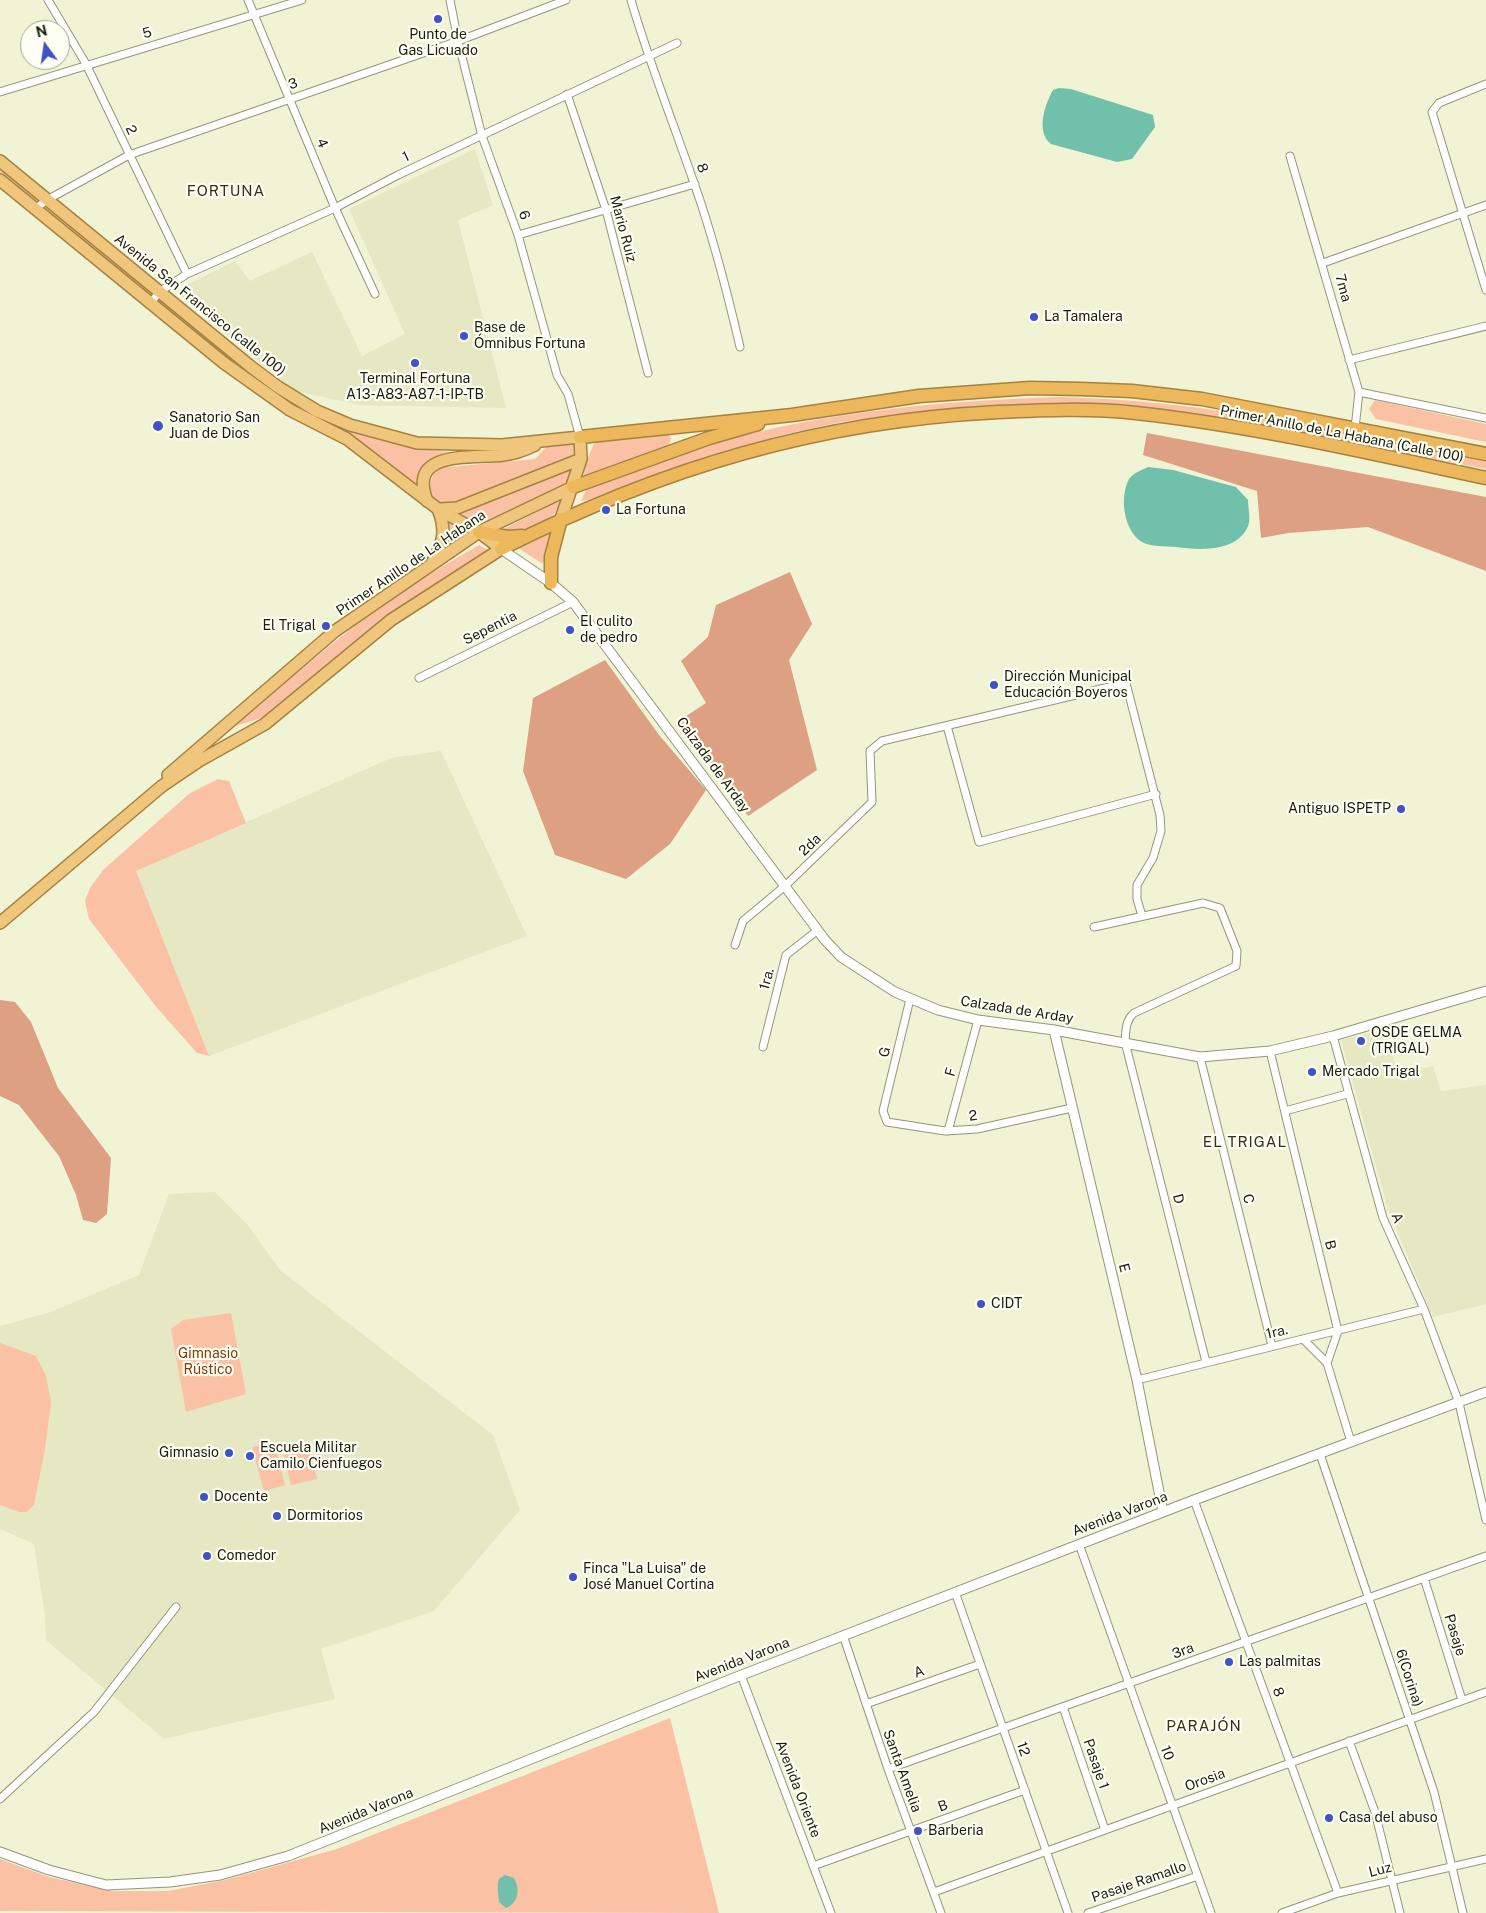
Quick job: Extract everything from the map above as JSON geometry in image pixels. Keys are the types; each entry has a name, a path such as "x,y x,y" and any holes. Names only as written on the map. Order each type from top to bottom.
{"highway":[{"name":"Avenida San Francisco (calle 100)","path":"0,161 278,387 317,411 350,425 417,443 502,445 580,437"},
{"name":"Avenida San Francisco (calle 100)","path":"0,180 260,389 290,410 346,439 427,502"},
{"name":"Primer Anillo de La Habana (Calle 100)","path":"792,415 919,396 1030,388 1132,391 1202,399 1486,454"},
{"name":"Primer Anillo de La Habana (Calle 100)","path":"561,519 604,500 718,460 792,439 892,421 977,413 1083,409 1135,413 1263,431 1486,478"},
{"path":"551,583 551,558 561,519 581,459 580,437 792,415"},
{"name":"Primer Anillo de La Habana","path":"0,923 127,814 219,729 335,631 479,532 573,487 709,438 792,415"},
{"path":"544,441 517,453 446,459 428,469 422,480 422,489 427,502 479,532 502,549 561,519"},
{"path":"438,509 457,508 581,459"},
{"path":"431,565 442,544 444,533 438,509"},
{"path":"479,532 513,538 534,532"},
{"name":"Primer Anillo de La Habana","path":"127,814 185,770 265,724 392,620 502,549"},
{"path":"219,729 224,748"}],"street":[{"name":"2","path":"48,0 86,64 187,274"},
{"name":"4","path":"248,0 335,208 375,294"},
{"name":"5","path":"0,92 86,64 302,0"},
{"name":"6","path":"450,0 458,41 482,136 518,235 557,374 568,394 580,437"},
{"name":"3","path":"35,208 129,155 458,41 566,0"},
{"name":"8","path":"631,0 647,55 695,184 723,275 740,347"},
{"name":"1","path":"151,303 159,292 187,274 335,208 398,175 647,55 677,43"},
{"path":"1486,84 1439,103 1432,112 1486,290"},
{"name":"Mario Ruiz","path":"567,94 606,210 648,372"},
{"name":"7ma","path":"1290,156 1324,263 1359,392 1355,428"},
{"path":"518,235 695,184"},
{"path":"1324,263 1486,205"},
{"path":"1349,360 1486,326"},
{"path":"1359,392 1486,418"},
{"name":"Calzada de Arday","path":"502,549 551,583 574,602 785,886 841,958 895,992 910,999 938,1010 978,1020 1054,1030 1200,1057 1270,1051 1333,1036 1486,991"},
{"name":"Sepentia","path":"419,678 574,602"},
{"path":"1142,916 1137,899 1138,886 1152,858 1161,831 1156,794 1126,683 947,726 979,842 1156,794"},
{"name":"2da","path":"735,945 743,921 785,886 872,802 870,751 882,741 947,726"},
{"path":"1094,927 1203,903 1220,908 1237,952 1236,966 1129,1017 1126,1026 1125,1042"},
{"name":"1ra.","path":"763,1047 786,955 818,930"},
{"name":"G","path":"883,1111 910,999"},
{"name":"F","path":"948,1131 978,1020"},
{"name":"E","path":"1054,1030 1137,1380 1163,1512"},
{"name":"A","path":"1333,1036 1383,1218 1424,1309 1459,1403"},
{"name":"D","path":"1125,1042 1206,1362"},
{"name":"B","path":"1270,1051 1338,1330"},
{"name":"C","path":"1200,1057 1272,1346"},
{"path":"1285,1111 1348,1094"},
{"name":"2","path":"883,1111 885,1118 891,1124 948,1131 977,1129 1072,1108"},
{"name":"1ra.","path":"1137,1380 1424,1309"},
{"path":"1327,1363 1338,1330"},
{"path":"1304,1339 1327,1363 1351,1442"},
{"name":"Avenida Varona","path":"0,1852 49,1870 106,1885 170,1882 220,1875 288,1856 334,1840 741,1675 955,1592 1194,1500 1486,1392"},
{"path":"1459,1403 1486,1520"},
{"name":"6(Corina)","path":"1320,1454 1370,1597 1434,1792 1463,1913"},
{"name":"8","path":"1194,1500 1338,1893"},
{"name":"10","path":"1080,1544 1211,1913"},
{"name":"3ra","path":"888,1769 1486,1556"},
{"name":"Pasaje","path":"1424,1578 1462,1700"},
{"name":"12","path":"955,1592 1068,1913"},
{"path":"0,1798 94,1712 176,1607"},
{"name":"Santa Amelia","path":"844,1635 888,1769 941,1913"},
{"name":"A","path":"866,1704 980,1664"},
{"name":"Avenida Oriente","path":"741,1675 831,1913"},
{"name":"Orosia","path":"934,1892 1486,1692"},
{"name":"Pasaje 1","path":"1063,1706 1105,1830"},
{"path":"1349,1741 1375,1812 1400,1913"},
{"name":"B","path":"813,1866 1025,1790"},
{"name":"Luz","path":"1282,1913 1338,1893 1486,1859"},
{"name":"Pasaje Ramallo","path":"1088,1913 1198,1876"}],"shaded area":[{"path":"475,149 493,205 458,220 506,408 360,405 294,391 175,291 235,261 250,281 312,252 362,356 405,334 349,209"},
{"path":"1147,433 1486,497 1486,571 1368,527 1288,533 1261,538 1257,491 1143,455"},
{"path":"790,572 812,624 789,660 817,770 748,816 680,720 706,703 681,661 708,637 716,605"},
{"path":"605,660 659,735 706,790 670,844 626,879 555,855 523,771 533,698"},
{"path":"441,751 527,936 209,1056 136,871 391,758"},
{"path":"0,1000 15,1002 31,1022 58,1088 111,1158 107,1214 96,1223 83,1220 76,1195 59,1156 19,1105 0,1096"},
{"path":"1385,1029 1398,1074 1433,1066 1441,1091 1486,1085 1486,1304 1433,1317 1388,1210 1341,1040"},
{"name":"Escuela Militar Camilo Cienfuegos","path":"215,1192 247,1224 281,1271 493,1435 520,1510 434,1611 321,1649 335,1699 164,1739 46,1640 45,1616 34,1544 0,1529 0,1326 51,1312 139,1275 169,1194"}],"green space":[{"path":"0,167 41,201 37,203 0,174"},
{"path":"46,205 154,294 151,297 42,208"},
{"path":"159,298 227,355 225,358 157,301"},
{"path":"231,358 249,372 350,430 411,448 459,453 436,458 431,461 421,471 415,487 289,404 229,361"},
{"path":"1060,397 1114,399 1167,404 1274,419 1486,461 1486,469 1269,427 1109,405 1058,403 974,406 841,422 782,435 710,455 581,501 587,488 665,459 712,444 798,423 928,405"},
{"path":"1375,400 1486,424 1486,442 1376,419 1369,409"},
{"path":"667,433 671,438 669,445 584,475 585,465 595,441"},
{"path":"571,443 577,445 578,448 575,457 461,503 445,504 439,502 431,494 432,478 438,468 535,459 547,446"},
{"path":"572,468 571,483 486,527 460,514"},
{"path":"558,501 562,503 551,517 544,522 527,529 500,531"},
{"path":"449,523 468,535 447,549 450,537"},
{"path":"555,529 543,564 518,548"},
{"path":"479,545 491,552 268,716 229,728 364,618 411,585"},
{"path":"218,779 229,781 246,823 136,871 209,1056 197,1053 157,1008 89,919 85,901 90,888 103,870 190,793"},
{"name":"Gimnasio Rústico","path":"231,1313 246,1394 186,1412 171,1329 183,1320"},
{"path":"0,1343 36,1356 46,1376 51,1403 45,1449 34,1505 26,1512 19,1512 0,1505"},
{"path":"274,1442 285,1485 264,1491 252,1447"},
{"path":"310,1449 317,1479 291,1485 284,1455"},
{"path":"670,1718 719,1913 0,1911 0,1859 49,1877 113,1891 168,1891 225,1880 337,1849"}],"water":[{"path":"1059,88 1071,89 1153,115 1155,127 1132,159 1117,162 1051,144 1046,139 1044,133 1044,111 1053,90"},
{"path":"1148,467 1173,470 1236,487 1248,500 1249,523 1243,535 1226,545 1206,549 1154,546 1142,542 1136,537 1127,522 1124,495 1129,479"},
{"path":"505,1875 514,1878 518,1891 514,1903 506,1908 499,1902 498,1888 499,1879"}],"place":[{"name":"Punto de Gas Licuado","path":"438,19"},
{"name":"La Tamalera","path":"1034,317"},
{"name":"Base de Ómnibus Fortuna","path":"464,336"},
{"name":"Terminal Fortuna A13-A83-A87-1-IP-TB","path":"415,363"},
{"name":"Sanatorio San Juan de Dios","path":"158,426"},
{"name":"La Fortuna","path":"606,510"},
{"name":"El Trigal","path":"326,626"},
{"name":"El culito de pedro","path":"570,630"},
{"name":"Dirección Municipal Educación Boyeros","path":"994,685"},
{"name":"Antiguo ISPETP","path":"1401,809"},
{"name":"OSDE GELMA (TRIGAL)","path":"1361,1041"},
{"name":"Mercado Trigal","path":"1312,1072"},
{"name":"CIDT","path":"981,1304"},
{"name":"Gimnasio","path":"229,1453"},
{"name":"Escuela Militar Camilo Cienfuegos","path":"250,1456"},
{"name":"Docente","path":"204,1497"},
{"name":"Dormitorios","path":"277,1516"},
{"name":"Comedor","path":"207,1556"},
{"name":"Finca \"La Luisa\" de José Manuel Cortina","path":"573,1577"},
{"name":"Las palmitas","path":"1229,1662"},
{"name":"Casa del abuso","path":"1329,1818"},
{"name":"Barberia","path":"918,1831"}],"district":[{"name":"FORTUNA","path":"226,191"},
{"name":"EL TRIGAL","path":"1245,1142"},
{"name":"PARAJÓN","path":"1204,1726"}]}
